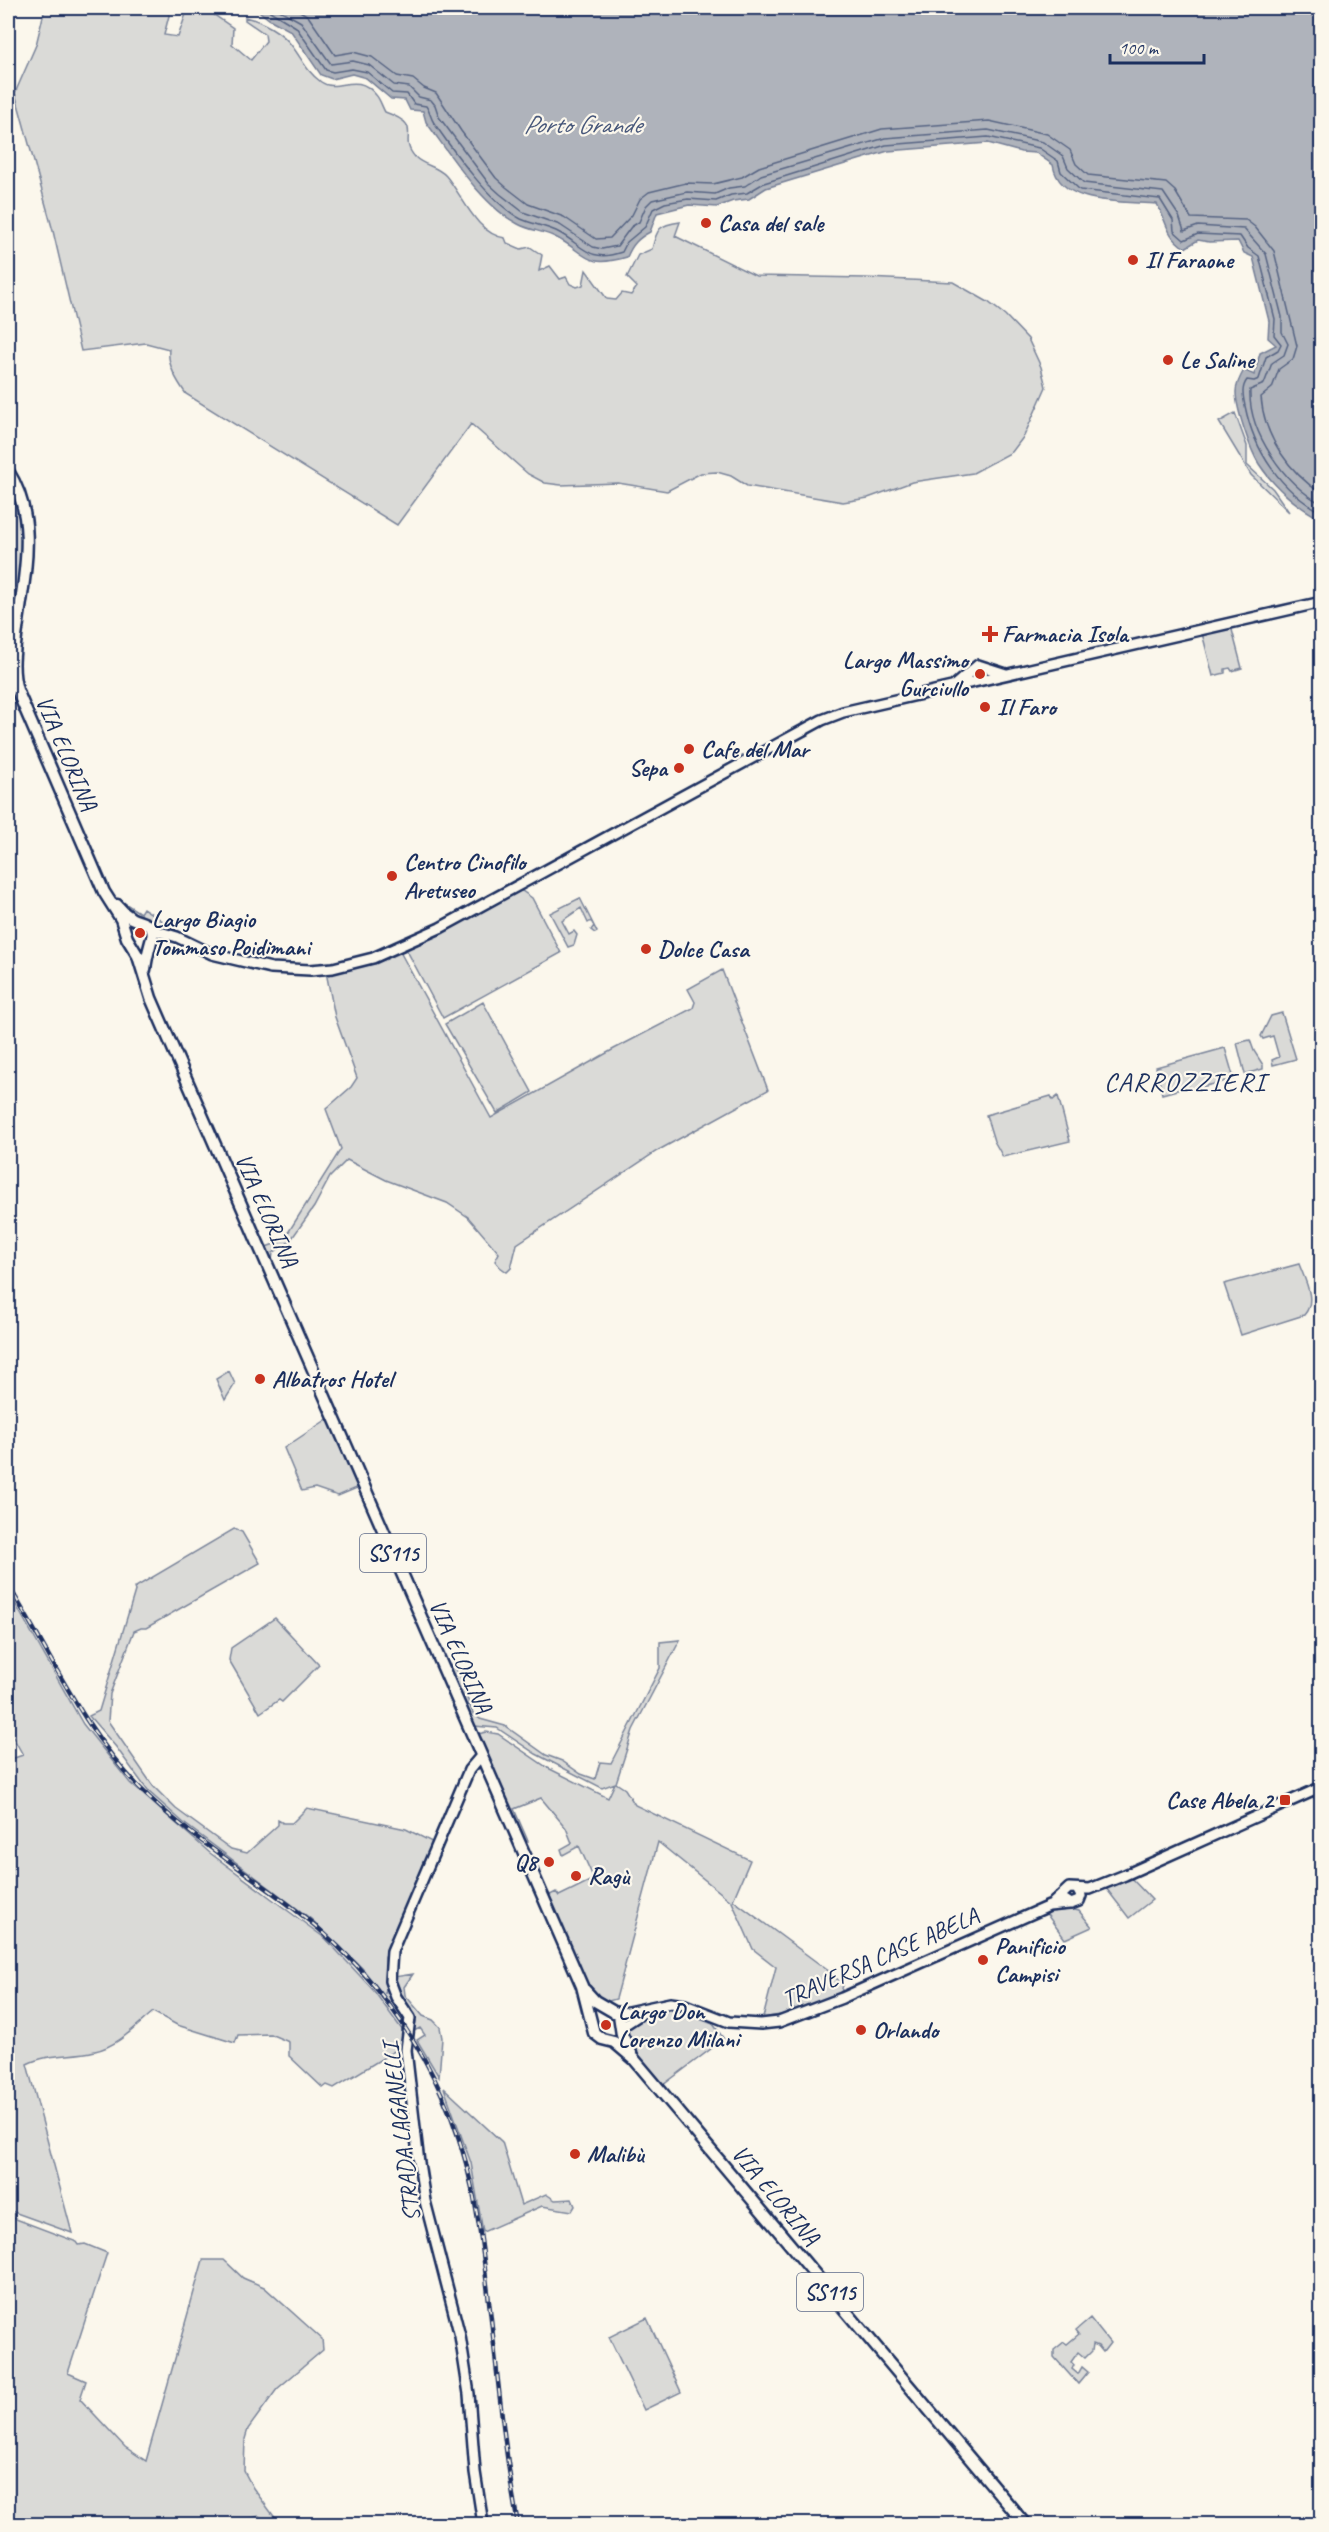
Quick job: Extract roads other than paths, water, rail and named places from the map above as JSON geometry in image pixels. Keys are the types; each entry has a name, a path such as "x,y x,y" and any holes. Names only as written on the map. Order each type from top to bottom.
{"main road":[{"name":"VIA ELORINA","path":"8,471 20,494 28,533 12,664 14,680 97,875"},
{"path":"97,875 123,911 145,923 153,934 146,957 145,979"},
{"path":"97,875 132,945 143,947 150,943"},
{"path":"127,934 129,927 145,923"},
{"name":"VIA ELORINA","path":"132,945 138,956 151,998 582,1986"},
{"path":"582,1986 595,2001 612,2010 621,2019 621,2028 634,2059"},
{"path":"582,1986 594,2033 614,2042 634,2059"},
{"path":"591,2019 598,2011 612,2010"},
{"path":"606,2039 615,2037 621,2028"},
{"name":"VIA ELORINA","path":"634,2059 1025,2524"}],"street":[{"path":"145,923 157,931 189,942 223,958 271,968 310,970 333,968 373,958 440,928 822,720 852,710 981,679 1322,602"},
{"path":"953,686 980,665 1006,674"},
{"path":"975,668 973,675 981,679"},
{"path":"981,679 988,673 986,668"},
{"path":"150,943 167,939 189,942"},
{"name":"STRADA LAGANELLI","path":"481,1756 469,1770 392,1951 389,1973 396,1997 410,2018 406,2050 425,2201 460,2336 469,2394 475,2472 483,2524"},
{"path":"1051,1905 1077,1903 1090,1889 1322,1787"},
{"path":"1051,1905 1069,1888 1090,1889"},
{"path":"1077,1889 1080,1898"},
{"path":"1065,1892 1064,1898 1069,1904"},
{"name":"TRAVERSA CASE ABELA","path":"612,2010 678,2004 729,2022 761,2024 779,2022 842,1998 1051,1905"},
{"path":"621,2028 634,2017 651,2008"}],"water":[{"name":"Porto Grande","path":"255,8 1321,8 1321,519 1303,509 1272,481 1259,464 1241,418 1236,392 1240,378 1244,370 1254,375 1260,353 1276,345 1268,338 1269,321 1253,257 1244,253 1238,241 1198,240 1185,248 1170,234 1157,204 1111,201 1080,195 1058,179 1053,165 1036,153 1021,152 988,143 888,151 766,188 749,199 733,201 717,207 689,205 657,213 650,232 636,242 627,257 593,260 553,236 518,224 492,205 456,164 426,122 423,111 410,110 405,100 391,99 366,78 352,74 332,79 321,75 291,31"}],"waterway":[{"path":"8,31 17,8"}],"railway":[{"path":"8,1585 84,1715 119,1764 160,1807 204,1843 274,1893 338,1946 389,2005 431,2072 460,2141 477,2212 504,2435 518,2524"}],"place":[{"name":"Casa del sale","path":"706,223"},
{"name":"Il Faraone","path":"1133,260"},
{"name":"Le Saline","path":"1168,360"},
{"name":"Farmacia Isola","path":"990,634"},
{"name":"Largo Massimo Gurciullo","path":"980,674"},
{"name":"Il Faro","path":"985,707"},
{"name":"Cafe del Mar","path":"689,749"},
{"name":"Sepa","path":"679,768"},
{"name":"Centro Cinofilo Aretuseo","path":"392,876"},
{"name":"Largo Biagio Tommaso Poidimani","path":"140,933"},
{"name":"Dolce Casa","path":"646,949"},
{"name":"Albatros Hotel","path":"260,1379"},
{"name":"Case Abela 2","path":"1285,1800"},
{"name":"Q8","path":"549,1862"},
{"name":"Ragù","path":"576,1876"},
{"name":"Panificio Campisi","path":"983,1960"},
{"name":"Largo Don Lorenzo Milani","path":"606,2025"},
{"name":"Orlando","path":"861,2030"},
{"name":"Malibù","path":"575,2154"}],"district":[{"name":"CARROZZIERI","path":"1185,1082"}]}
